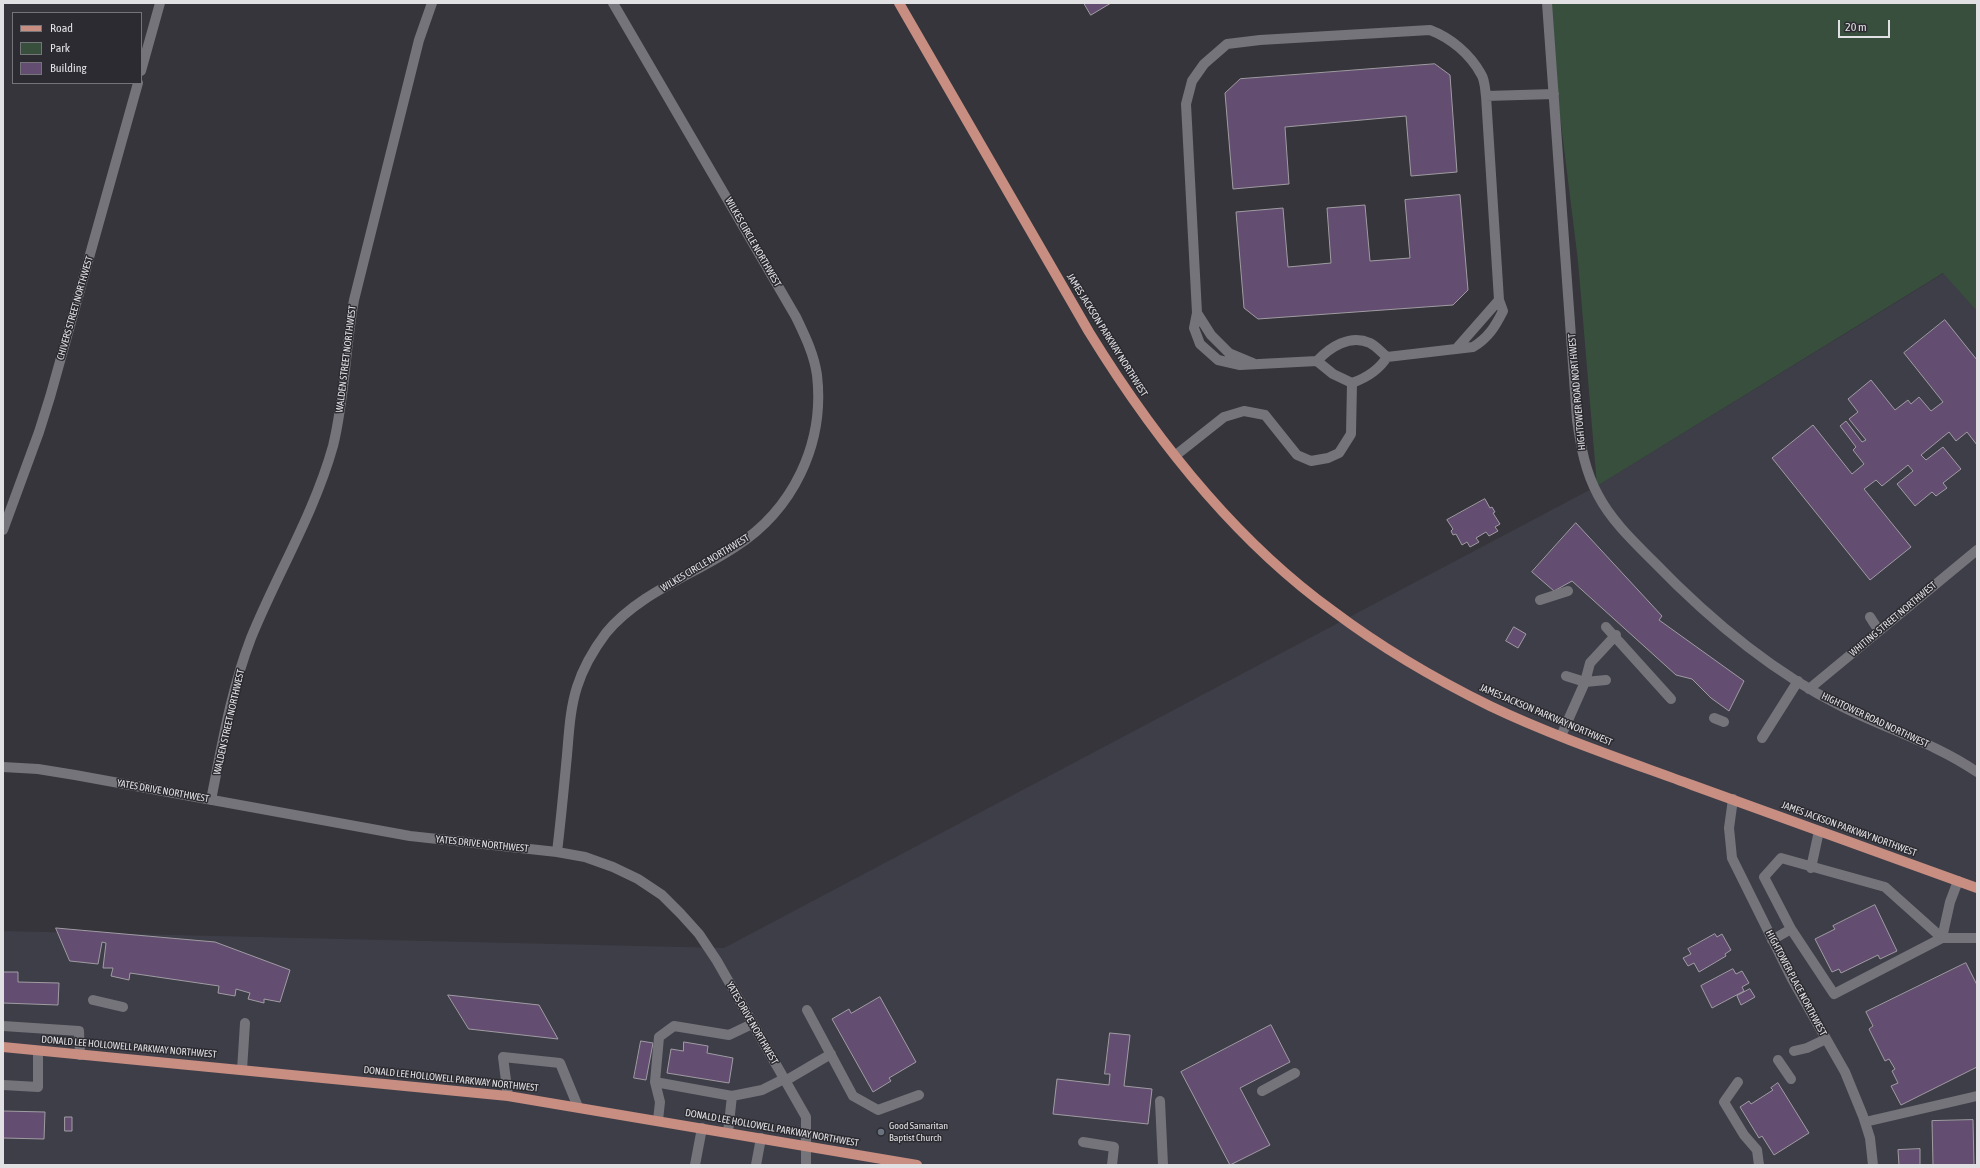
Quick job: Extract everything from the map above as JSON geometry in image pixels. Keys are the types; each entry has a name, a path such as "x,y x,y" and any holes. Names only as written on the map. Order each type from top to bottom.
{"main road":[{"name":"JAMES JACKSON PARKWAY NORTHWEST","path":"899,3 1093,338 1126,391 1160,438 1176,455 1196,483 1239,529 1283,570 1330,610 1381,645 1436,678 1492,707 1561,736 1977,888"},
{"name":"DONALD LEE HOLLOWELL PARKWAY NORTHWEST","path":"3,1047 508,1096 658,1120 917,1165"}],"street":[{"path":"142,67 160,3"},
{"name":"WALDEN STREET NORTHWEST","path":"211,800 237,678 267,600 312,506 332,447 345,381 349,328 354,300 419,40 432,3"},
{"name":"WILKES CIRCLE NORTHWEST","path":"558,852 571,714 577,688 589,660 607,633 629,611 655,593 735,547 757,532 776,512 794,488 807,460 815,431 818,404 817,374 809,344 796,317 613,3"},
{"name":"HIGHTOWER ROAD NORTHWEST","path":"1547,3 1577,420 1581,448 1587,473 1598,497 1613,518 1663,572 1723,627 1752,650 1809,689 1840,706 1944,752 1977,772"},
{"path":"1317,361 1332,347 1352,340 1370,343 1386,357 1473,347 1484,341 1496,326 1503,311 1499,300 1486,96 1482,75 1463,50 1446,36 1430,30 1260,40 1227,44 1204,64 1192,81 1186,104 1197,313 1194,328 1200,344 1218,360 1240,365 1253,363 1317,361 1333,374 1352,383 1364,379 1382,366 1386,357"},
{"name":"CHIVERS STREET NORTHWEST","path":"3,530 39,432 50,397 138,84"},
{"path":"1486,96 1554,94"},
{"path":"1456,349 1499,300"},
{"path":"1176,455 1224,417 1244,411 1265,415 1297,455 1311,461 1328,458 1339,453 1351,434 1352,383"},
{"name":"WHITING STREET NORTHWEST","path":"1809,689 1977,550"},
{"path":"1540,600 1568,591"},
{"path":"1870,617 1879,631"},
{"path":"1606,627 1616,636 1671,699"},
{"path":"1561,736 1585,682 1590,663 1616,636"},
{"path":"1566,676 1585,682 1606,680"},
{"path":"1762,738 1798,681"},
{"name":"YATES DRIVE NORTHWEST","path":"3,767 38,769 75,775 410,836 558,852 585,857 613,867 638,879 662,895 699,934 717,961 806,1117 806,1165"},
{"name":"HIGHTOWER PLACE NORTHWEST","path":"1733,799 1729,828 1732,858 1792,979 1845,1072 1870,1138 1873,1165"},
{"path":"1811,868 1819,831"},
{"path":"1942,938 1885,887 1811,868 1781,858 1764,877 1791,929 1834,994 1942,938 1977,938"},
{"path":"1942,938 1950,902 1958,881"},
{"path":"1772,940 1791,929"},
{"path":"93,1000 123,1007"},
{"path":"807,1010 853,1096 878,1110 919,1095"},
{"path":"242,1070 246,1023"},
{"path":"658,1120 660,1102 655,1082 659,1037 674,1026 729,1035 752,1024"},
{"path":"3,1026 79,1031 80,1055"},
{"path":"1794,1051 1807,1048 1826,1039"},
{"path":"3,1085 38,1087 38,1051"},
{"path":"655,1082 732,1096 762,1090 784,1080 831,1054"},
{"path":"508,1096 503,1057 560,1063 578,1107"},
{"path":"1778,1060 1791,1079"},
{"path":"1262,1091 1295,1073"},
{"path":"1738,1082 1724,1102 1744,1136 1757,1150 1759,1165"},
{"path":"728,1132 732,1096"},
{"path":"1865,1122 1977,1096"},
{"path":"1160,1101 1163,1165"},
{"path":"695,1165 702,1128"},
{"path":"756,1165 761,1138"},
{"path":"1083,1142 1114,1147 1112,1165"}],"shaded area":[{"path":"1944,273 1977,311 1977,1165 3,1165 3,931 724,948 1597,486"}],"green space":[{"path":"1546,3 1977,3 1977,311 1943,273 1597,486 1578,261"}],"building":[{"path":"1084,3 1111,3 1091,15"},
{"path":"1435,64 1450,75 1457,172 1411,176 1406,116 1285,127 1289,184 1233,189 1225,93 1240,79"},
{"path":"1460,195 1468,290 1453,305 1258,319 1244,308 1236,212 1283,208 1288,267 1331,263 1327,208 1365,205 1370,261 1410,258 1405,200"},
{"path":"1945,320 1977,360 1977,445 1967,432 1956,441 1949,432 1921,455 1926,460 1943,447 1961,469 1943,483 1947,488 1936,496 1932,492 1915,506 1897,484 1913,471 1908,465 1882,486 1876,480 1864,489 1911,547 1870,580 1772,458 1813,425 1852,474 1864,464 1853,450 1856,447 1840,426 1846,421 1862,442 1866,440 1849,419 1858,412 1848,399 1871,380 1895,410 1908,400 1911,404 1919,397 1931,411 1943,402 1904,353"},
{"path":"1485,499 1490,508 1492,507 1495,512 1493,513 1500,524 1495,527 1498,531 1489,536 1486,532 1476,538 1479,542 1470,547 1467,542 1462,545 1456,534 1453,535 1451,531 1453,529 1447,520"},
{"path":"1576,523 1662,616 1659,620 1744,681 1729,711 1711,698 1692,679 1676,675 1572,581 1554,591 1532,572"},
{"path":"1514,627 1526,634 1518,648 1506,641"},
{"path":"1875,905 1897,951 1880,959 1878,955 1841,973 1839,969 1832,972 1815,939 1835,929 1833,926"},
{"path":"56,928 215,942 290,970 280,1002 264,999 264,1003 248,999 250,993 236,989 235,996 218,993 219,986 130,973 129,980 111,976 113,968 103,968 106,943 102,942 98,964 70,961"},
{"path":"1715,934 1717,937 1722,934 1731,950 1725,954 1726,956 1699,972 1694,963 1688,966 1683,958 1691,954 1688,949"},
{"path":"1966,963 1977,985 1977,1067 1901,1105 1891,1086 1898,1083 1892,1071 1895,1069 1889,1059 1885,1061 1869,1029 1873,1026 1866,1012"},
{"path":"1733,969 1736,974 1742,971 1749,983 1742,987 1744,991 1712,1008 1701,986"},
{"path":"3,972 18,972 18,982 59,983 58,1005 3,1003"},
{"path":"1750,989 1755,997 1741,1005 1737,996"},
{"path":"448,995 539,1005 558,1039 469,1029"},
{"path":"880,997 916,1062 889,1078 891,1081 873,1092 832,1019 849,1009 851,1013"},
{"path":"1271,1025 1290,1062 1240,1088 1270,1145 1230,1165 1181,1072"},
{"path":"1110,1033 1130,1035 1124,1086 1152,1089 1148,1124 1053,1114 1057,1079 1109,1085 1110,1074 1105,1074"},
{"path":"641,1041 653,1043 646,1080 634,1078"},
{"path":"684,1042 708,1046 707,1053 733,1058 729,1083 667,1073 671,1049 683,1051"},
{"path":"1778,1083 1809,1133 1774,1155 1762,1136 1759,1138 1740,1107 1749,1101 1751,1104 1773,1090 1771,1088"},
{"path":"3,1111 45,1112 44,1139 3,1138"},
{"path":"65,1117 72,1117 72,1131 65,1131"},
{"path":"1973,1120 1974,1165 1933,1165 1932,1121"},
{"path":"1920,1149 1920,1165 1899,1165 1898,1150"}],"place":[{"name":"Good Samaritan Baptist Church","path":"881,1132"}]}
